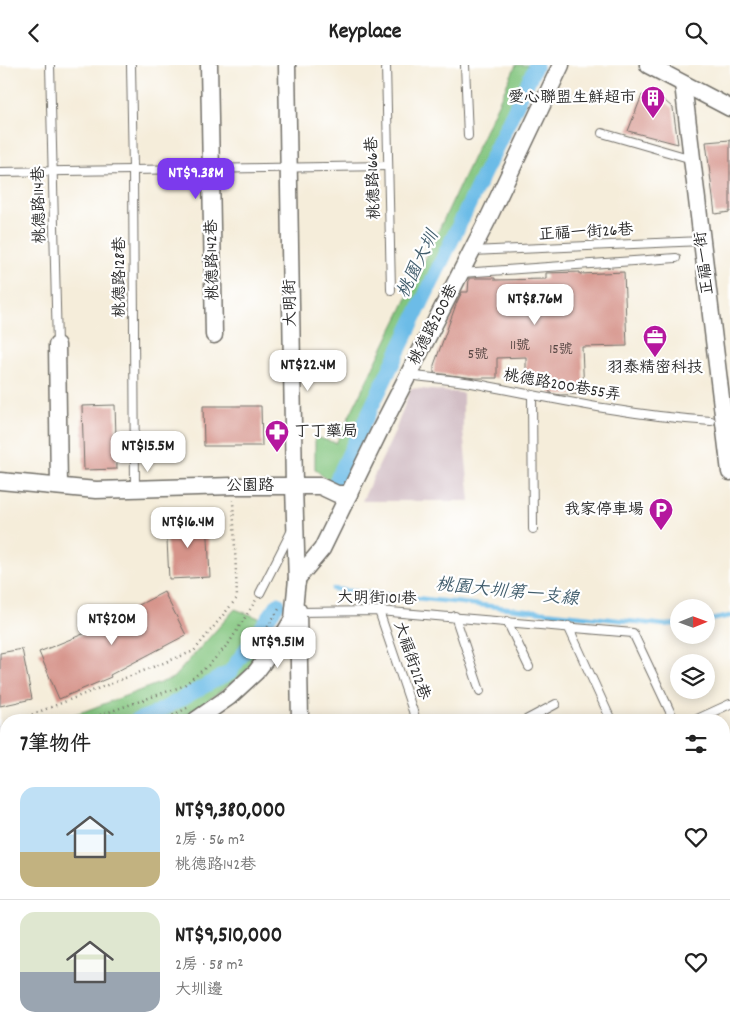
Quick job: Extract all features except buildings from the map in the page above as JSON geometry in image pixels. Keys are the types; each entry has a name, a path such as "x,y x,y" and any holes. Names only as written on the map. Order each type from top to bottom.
{"street":[{"name":"桃德路142巷","path":"209,65 214,335"},
{"name":"大明街","path":"287,65 300,714"},
{"name":"桃德路200巷","path":"297,579 322,549 472,251 561,65"},
{"path":"648,65 730,108"},
{"name":"正福一街","path":"683,84 728,437 730,472"},
{"path":"57,345 59,486"},
{"name":"公園路","path":"0,481 96,490 232,486 320,486 337,494 349,494"},
{"path":"193,713 229,697 256,672 281,639 293,619 297,579"}],"lane":[{"name":"桃德路114巷","path":"50,65 57,345"},
{"name":"桃德路128巷","path":"131,65 134,170 135,489"},
{"name":"桃德路166巷","path":"386,65 391,290"},
{"path":"465,65 468,136"},
{"path":"602,133 692,159"},
{"path":"0,172 388,166"},
{"name":"正福一街26巷","path":"472,251 702,241"},
{"path":"460,273 676,258"},
{"name":"桃德路200巷55弄","path":"408,375 475,384 666,418 711,421"},
{"path":"532,395 533,529"},
{"path":"260,593 296,522"},
{"name":"大明街101巷","path":"298,612 379,611 633,633 671,714"},
{"name":"大福街212巷","path":"379,611 414,714"},
{"path":"454,616 480,691"},
{"path":"507,621 529,667"},
{"path":"568,627 608,714"},
{"path":"537,714 556,704"},
{"path":"708,714 730,704"}],"path":[{"path":"33,714 194,651 237,598 232,486"},
{"path":"103,714 183,685 210,664 229,643 260,593"},
{"path":"252,651 282,603"}],"shaded area":[{"path":"411,388 463,393 463,431 470,501 362,501 394,434"}],"green space":[{"path":"516,65 530,65 330,483 315,469 315,437 336,443 399,315"},
{"path":"235,609 278,625 245,673 192,712 187,714 75,714 173,678"}],"waterway":[{"name":"桃園大圳","path":"336,481 536,65"},
{"name":"桃園大圳第一支線","path":"333,589 670,625"},
{"name":"桃園大圳","path":"154,714 230,672 278,604"},
{"name":"桃園大圳第一支線","path":"715,619 730,616"}],"place":[{"name":"愛心聯盟生鮮超市","path":"653,119"},
{"name":"羽泰精密科技","path":"655,358"},
{"name":"丁丁藥局","path":"277,453"},
{"name":"我家停車場","path":"661,531"}]}
